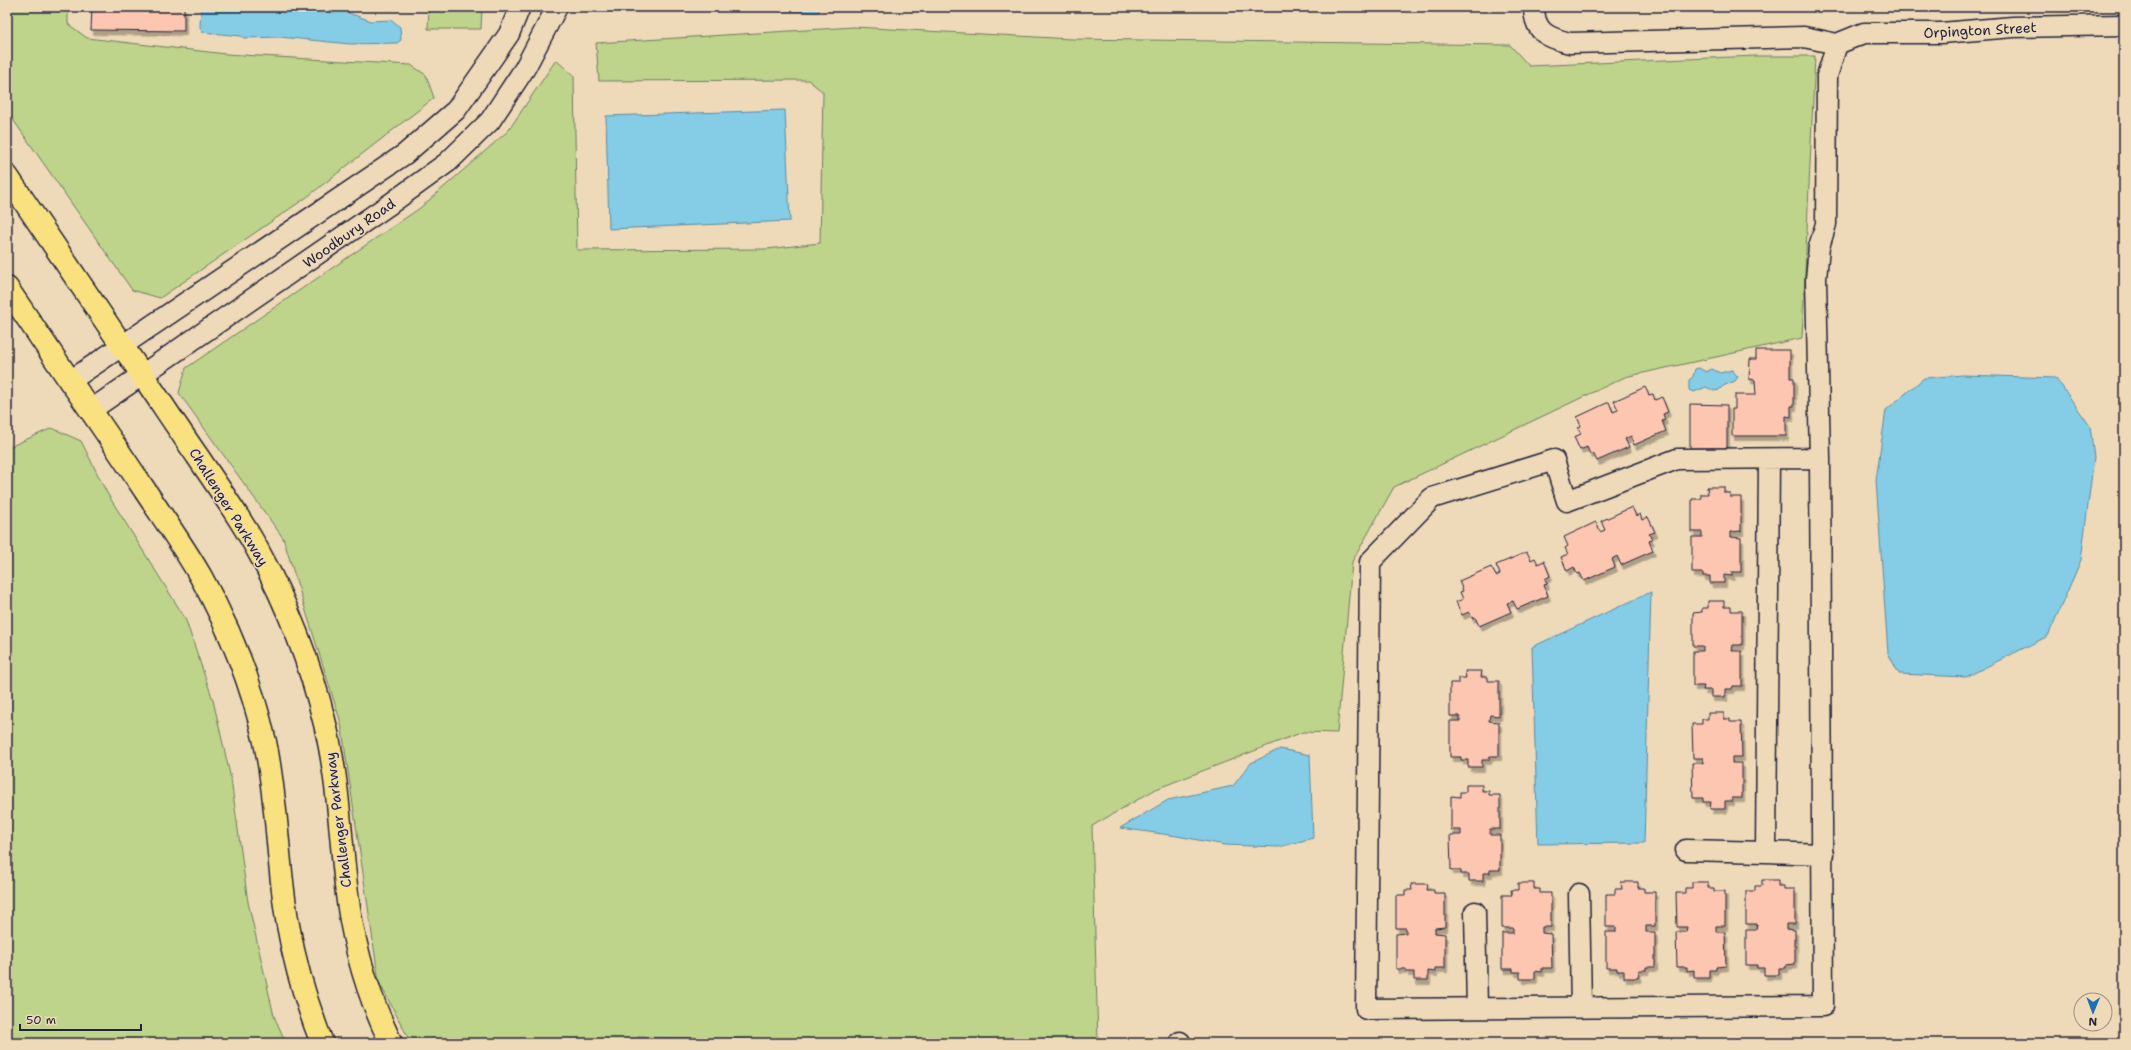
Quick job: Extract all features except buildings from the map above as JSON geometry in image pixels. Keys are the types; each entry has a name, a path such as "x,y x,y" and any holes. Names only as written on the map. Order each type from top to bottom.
{"main road":[{"name":"Challenger Parkway","path":"7,176 249,534 280,594 298,637 321,710 331,751 341,816 347,894 357,947 375,1005 391,1043"},
{"path":"7,288 193,562 223,621 247,680 264,740 273,785 286,911 291,940 308,1004 322,1043"}],"street":[{"path":"70,381 123,347 405,154 456,110 509,34 520,7"},
{"name":"Woodbury Road","path":"91,410 390,204 448,162 490,120 526,68 556,7"},
{"path":"1534,7 1538,26 1551,39 1570,43 1804,37 1837,44 1827,76 1826,224 1819,247 1816,279 1820,458 1823,1006 1366,1009 1370,562 1432,498 1554,460 1567,501 1677,459 1820,458"},
{"name":"Orpington Street","path":"1837,44 1864,33 1941,33 2012,27 2124,26"},
{"path":"1766,852 1769,459"},
{"path":"1686,850 1822,854"},
{"path":"1579,894 1581,1008"},
{"path":"1475,912 1477,1008"}],"green space":[{"path":"7,7 68,7 68,24 87,38 226,54 411,65 426,75 434,98 307,197 160,298 132,290 7,111"},
{"path":"429,7 482,7 481,29 428,29"},
{"path":"854,27 1072,39 1510,45 1529,66 1755,56 1815,56 1802,338 1625,377 1394,487 1352,562 1337,733 1303,732 1156,789 1092,826 1098,1043 934,1043 638,1037 633,1043 411,1043 379,982 341,723 283,538 179,393 186,368 420,208 508,131 556,60 574,76 577,250 767,249 820,243 823,92 808,80 599,81 596,43"},
{"path":"52,428 81,441 107,493 185,618 213,700 231,779 248,902 274,1016 286,1043 7,1043 7,448"}],"water":[{"path":"201,7 332,7 371,21 392,20 400,27 401,40 397,43 350,44 280,37 244,38 241,36 202,32 200,27"},
{"path":"658,7 819,7 819,12"},
{"path":"1571,7 1680,7 1571,10"},
{"path":"785,110 790,221 609,229 606,116"},
{"path":"1699,368 1706,372 1712,369 1720,373 1732,370 1738,377 1735,381 1723,386 1719,390 1714,391 1706,387 1694,392 1689,390 1689,380 1693,377 1695,369"},
{"path":"1963,375 2056,378 2090,426 2094,457 2081,560 2048,636 1966,677 1899,674 1888,653 1876,480 1886,410 1924,378"},
{"path":"1651,592 1644,843 1538,844 1532,647"},
{"path":"1280,749 1310,755 1313,838 1279,847 1225,845 1177,836 1120,828 1168,800 1233,786 1251,763"}]}
